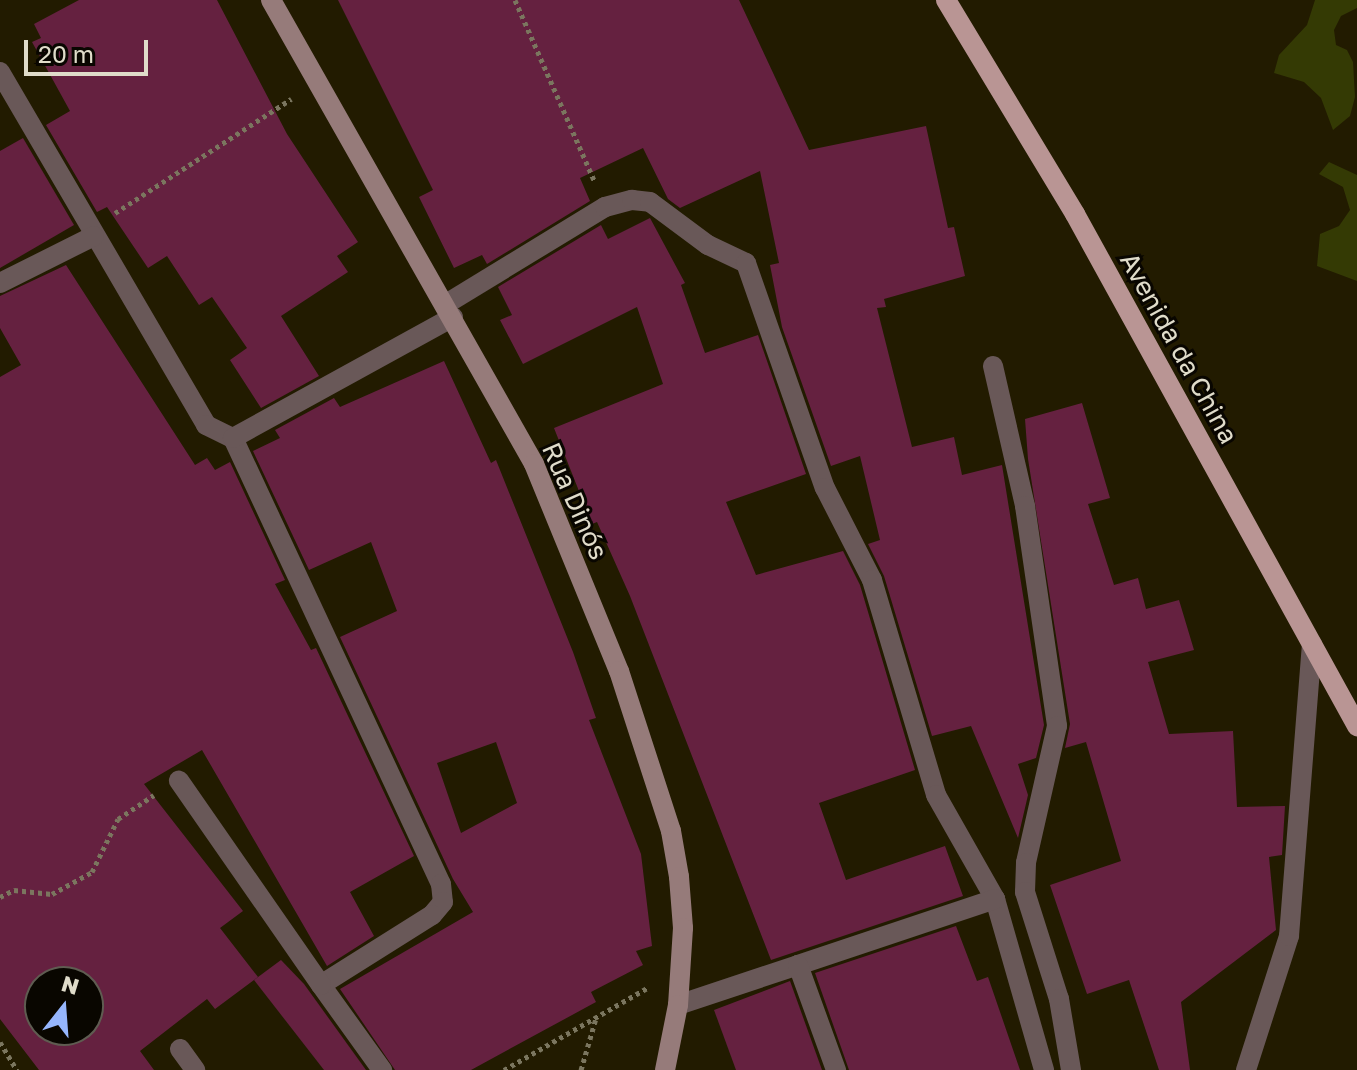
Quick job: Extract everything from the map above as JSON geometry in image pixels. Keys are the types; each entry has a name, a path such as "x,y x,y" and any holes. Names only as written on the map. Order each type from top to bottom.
{"main road":[{"name":"Avenida da China","path":"946,0 1075,214 1357,726"}],"street":[{"name":"Rua Dinós","path":"271,0 534,464 646,744 679,877 678,1005 668,1066"},
{"path":"0,72 206,425 233,438 444,893 438,910 321,985"},
{"path":"233,438 450,311 605,207 632,200 650,202 708,245 746,263 825,488 872,580 936,795 995,899 1044,1070"},
{"path":"0,283 92,232"},
{"path":"993,366 1025,506 1057,726 1026,863 1025,892 1059,999 1071,1070"},
{"path":"1246,1070 1289,936 1312,644"},
{"path":"179,781 382,1070"},
{"path":"678,1005 995,899"},
{"path":"798,965 836,1070"},
{"path":"180,1049 195,1070"}],"path":[{"path":"515,0 605,207"},
{"path":"92,232 318,81"},
{"path":"0,897 14,890 52,894 92,872 118,819 179,781"},
{"path":"504,1070 680,970"},
{"path":"581,1070 596,1017"},
{"path":"0,1042 17,1070"}],"green space":[{"path":"1315,0 1357,0 1357,8 1341,16 1334,30 1336,45 1347,50 1353,62 1355,97 1350,116 1333,130 1321,98 1304,82 1274,73 1279,55 1307,25"},
{"path":"1329,162 1357,175 1357,281 1317,266 1320,234 1339,226 1350,210 1343,187 1319,174"}],"building":[{"path":"79,0 217,0 287,134 358,242 337,256 348,272 281,316 319,376 261,408 230,360 247,348 212,297 199,305 167,256 148,268 107,207 97,212 46,125 70,111 32,42 41,38 34,24"},
{"path":"338,0 739,0 809,150 926,126 948,228 954,227 965,276 884,299 886,307 877,308 912,447 954,437 962,475 1002,465 1044,725 1036,758 1018,764 1028,795 1018,838 971,726 932,736 884,576 868,544 880,540 860,456 831,466 782,327 770,265 779,263 760,171 680,208 668,199 643,148 580,178 590,201 487,264 482,255 454,268 419,197 433,190"},
{"path":"23,138 74,225 0,268 0,151"},
{"path":"650,218 685,283 681,285 705,353 758,335 806,474 726,502 756,575 843,551 860,585 915,770 819,803 846,880 945,846 963,896 771,960 630,596 597,522 592,524 554,428 663,384 637,307 523,364 500,320 512,315 498,287 601,225 608,239"},
{"path":"66,265 195,465 207,458 215,470 230,462 285,580 275,584 311,650 316,648 414,856 350,892 374,936 327,966 202,750 144,784 243,911 220,928 258,977 215,1009 207,999 140,1051 154,1070 39,1070 0,1019 0,377 21,365 0,328 0,296"},
{"path":"444,361 491,463 496,460 573,652 596,718 589,720 641,854 652,946 636,951 643,965 591,992 596,1002 471,1070 395,1070 340,989 473,912 453,879 340,637 397,611 371,542 309,570 253,451 280,438 275,430 334,398 340,407","holes":["496,742 517,803 461,833 437,763"]},
{"path":"1082,403 1110,498 1088,504 1114,585 1138,578 1146,609 1179,600 1194,650 1148,662 1169,734 1233,731 1237,807 1285,806 1282,855 1269,857 1276,930 1181,1002 1190,1070 1159,1070 1129,980 1087,994 1050,885 1121,861 1086,742 1065,748 1070,724 1028,459 1025,419"},
{"path":"956,926 977,981 988,977 1020,1070 849,1070 815,973"},
{"path":"281,960 304,984 366,1070 324,1070 254,980"},
{"path":"790,981 822,1070 736,1070 714,1010"}]}
